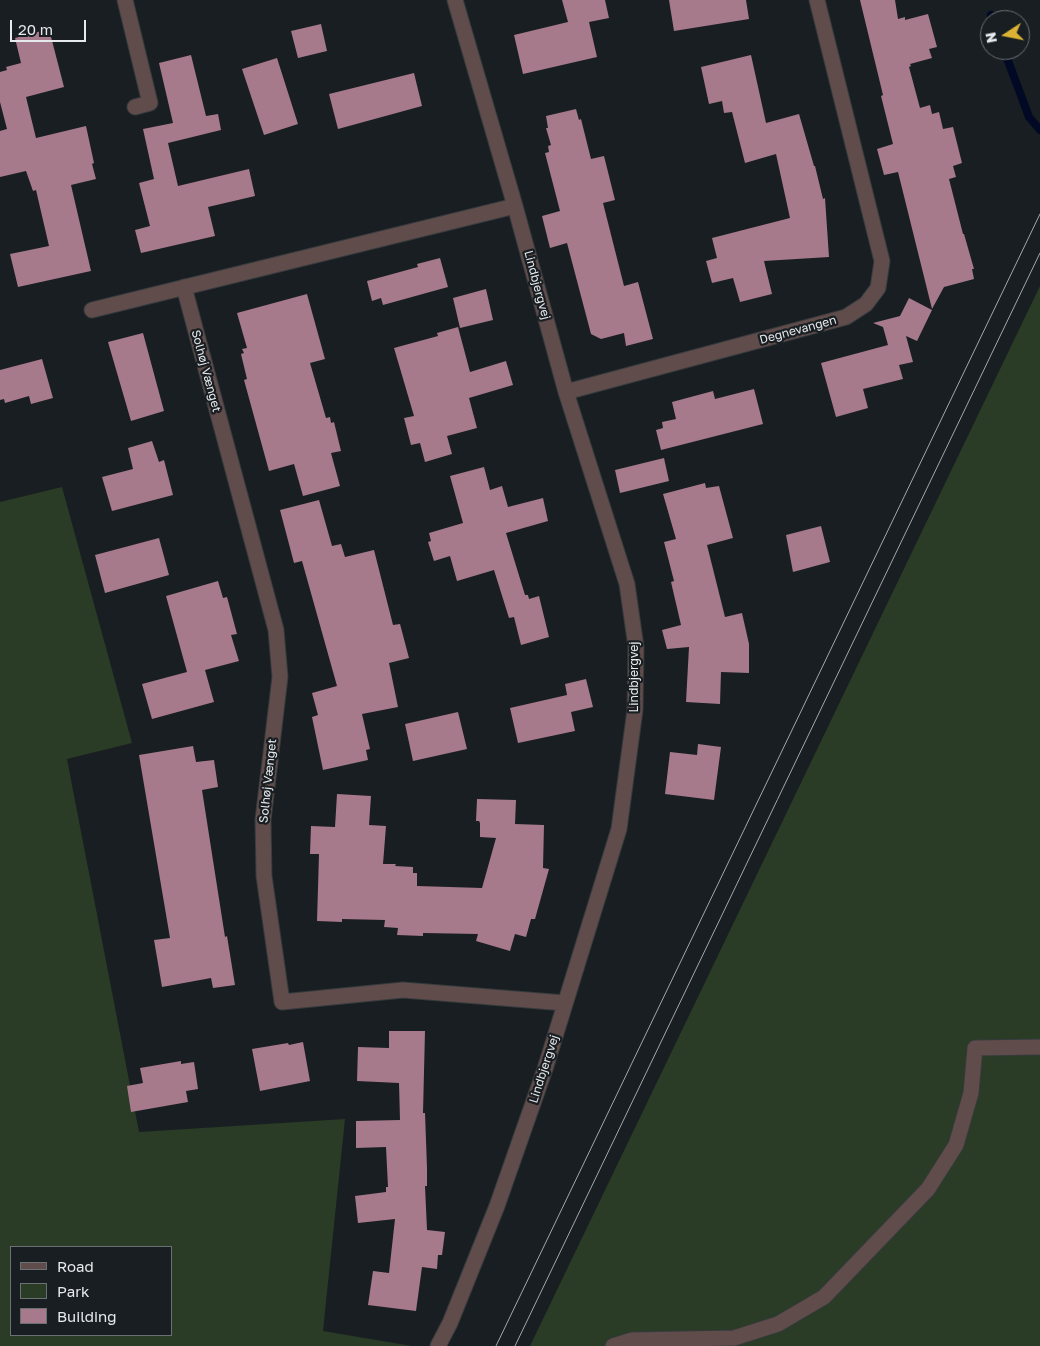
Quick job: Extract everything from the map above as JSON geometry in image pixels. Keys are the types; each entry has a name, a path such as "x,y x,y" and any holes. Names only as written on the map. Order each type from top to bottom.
{"street":[{"path":"126,0 150,103 136,107"},
{"name":"Lindbjergvej","path":"438,1346 450,1323 497,1206 536,1096 619,829 634,710 636,647 627,584 566,392 515,206 455,0"},
{"name":"Degnevangen","path":"566,392 846,317 866,304 878,288 882,261 817,0"},
{"path":"92,310 515,206"},
{"name":"Solhøj Vænget","path":"184,287 276,630 280,677 263,820 264,876 282,1002 403,990 565,1003"},
{"path":"613,1346 632,1340 734,1338 778,1324 824,1297 928,1189 956,1145 971,1093 975,1048 1040,1047"}],"green space":[{"path":"1040,286 1040,1346 530,1346"},
{"path":"62,487 132,743 67,759 139,1132 345,1119 323,1331 412,1346 0,1346 0,502"}],"building":[{"path":"562,0 605,0 609,18 589,22 597,57 523,74 514,35 568,22"},
{"path":"669,0 746,0 749,19 674,31"},
{"path":"860,0 895,0 898,19 905,17 905,20 928,14 937,47 929,49 932,58 910,64 911,66 909,67 920,108 930,105 932,114 939,112 943,129 953,127 962,163 953,166 956,177 949,179 974,269 972,269 974,279 944,287 932,309 898,172 884,175 877,149 893,144"},
{"path":"321,24 327,51 298,58 291,31"},
{"path":"49,29 64,87 26,97 36,138 86,126 96,179 71,185 91,271 18,287 10,254 49,246 36,190 33,191 26,171 0,177 0,131 7,129 0,102 0,72 7,70 6,67 21,63 15,38"},
{"path":"191,55 206,116 218,114 221,130 168,143 178,186 249,169 255,196 208,207 215,236 141,253 135,230 150,226 139,183 154,179 143,129 173,123 159,63"},
{"path":"751,55 766,123 799,114 823,199 825,198 829,257 764,261 772,294 740,302 733,278 712,283 706,261 717,258 712,238 790,218 776,154 745,163 732,112 724,113 722,101 709,104 701,67"},
{"path":"277,58 298,124 264,135 242,69"},
{"path":"414,73 422,106 338,129 329,94"},
{"path":"576,109 579,120 581,119 591,159 604,156 615,200 603,203 624,286 638,282 653,339 626,346 624,333 601,339 591,334 567,243 550,248 542,216 560,211 545,153 549,152 548,146 551,145 546,128 548,128 546,116"},
{"path":"440,258 448,287 383,305 381,298 372,301 367,281 418,267 417,264"},
{"path":"486,289 493,320 460,328 453,298"},
{"path":"307,294 325,359 310,363 326,418 330,417 331,423 334,422 341,451 331,453 340,486 303,496 294,464 269,471 244,380 247,379 241,354 244,353 242,349 247,348 237,313"},
{"path":"909,298 932,310 917,341 906,336 913,362 899,365 903,379 863,389 868,408 836,417 821,363 888,345 883,327 873,323 900,316"},
{"path":"458,327 470,372 506,361 513,385 469,398 477,428 447,436 452,454 425,462 420,443 411,445 404,418 414,416 394,348 438,336 437,333"},
{"path":"143,333 164,411 131,421 108,342"},
{"path":"42,359 53,398 31,404 29,396 5,403 4,399 0,400 0,370"},
{"path":"754,389 763,424 661,450 656,430 663,428 662,422 676,419 672,402 713,391 715,399"},
{"path":"152,441 159,462 164,460 173,495 112,511 102,477 133,469 128,448"},
{"path":"664,458 669,481 620,493 615,470"},
{"path":"484,467 490,490 502,486 508,507 543,498 548,521 506,533 525,595 528,595 529,599 539,596 549,637 521,645 514,617 509,618 494,570 457,581 450,556 434,561 428,542 431,541 429,533 463,523 450,476"},
{"path":"705,483 706,488 719,486 733,538 707,545 725,617 742,613 749,644 749,673 721,672 720,704 686,702 689,647 667,649 662,630 681,625 671,582 674,581 664,542 676,539 663,494"},
{"path":"319,500 332,546 341,544 345,557 374,550 393,625 400,624 409,658 389,663 398,707 362,714 370,749 366,750 368,760 323,770 312,717 318,715 312,693 337,686 302,561 294,563 280,510"},
{"path":"821,526 830,562 793,572 786,535"},
{"path":"159,538 169,575 105,593 95,555"},
{"path":"218,581 223,598 227,597 237,634 231,635 239,661 205,670 214,702 152,719 142,684 187,672 166,596"},
{"path":"586,679 593,707 571,712 575,731 518,743 510,708 567,695 565,684"},
{"path":"458,712 467,749 413,761 405,724"},
{"path":"698,744 721,747 714,800 665,794 670,752 697,755"},
{"path":"193,746 196,762 214,760 218,787 202,790 225,937 227,936 235,985 213,988 211,978 162,987 154,940 170,938 139,755"},
{"path":"337,794 371,796 369,825 386,826 383,864 413,867 413,873 417,873 417,886 482,888 496,838 480,837 480,823 476,821 477,799 516,800 515,824 544,825 543,868 549,869 535,919 531,919 526,937 515,934 510,951 476,941 478,934 423,933 423,936 397,935 398,928 384,927 385,920 342,919 342,922 317,921 319,854 310,854 311,826 335,827"},
{"path":"389,1031 425,1031 423,1113 425,1113 427,1168 427,1186 425,1186 427,1230 445,1232 442,1255 438,1255 437,1269 422,1267 416,1311 368,1305 373,1271 389,1273 395,1219 358,1223 355,1196 386,1192 386,1187 388,1187 386,1147 356,1148 356,1121 400,1120 399,1083 357,1081 358,1047 389,1048"},
{"path":"303,1042 310,1081 260,1091 252,1049"},
{"path":"181,1061 181,1064 194,1062 198,1089 186,1091 188,1102 131,1112 127,1086 143,1083 140,1068"}],"waterway":[{"path":"1008,60 1029,117 1040,130"}],"tram line":[{"path":"496,1346 1040,214"},
{"path":"515,1346 1040,253"}]}
